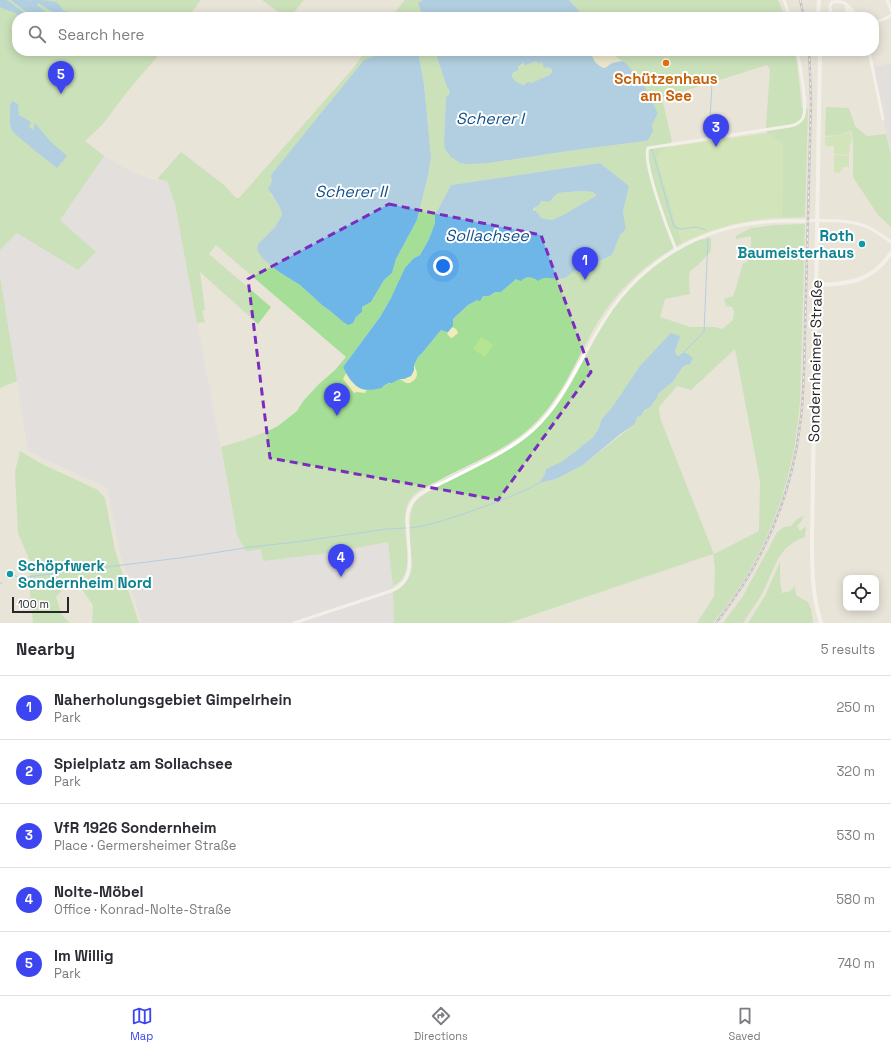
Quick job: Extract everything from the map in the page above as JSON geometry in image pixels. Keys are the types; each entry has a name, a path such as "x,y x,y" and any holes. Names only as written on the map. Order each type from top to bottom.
{"main road":[{"path":"818,12 819,0"},
{"name":"Sondernheimer Straße","path":"820,56 812,572 815,600 821,623"},
{"path":"817,285 858,280 870,275 883,265 891,253"}],"street":[{"path":"784,0 788,12"},
{"path":"887,0 891,10"},
{"path":"831,12 830,6 832,1 840,1 846,4"},
{"path":"879,22 891,16"},
{"path":"676,250 653,186 646,152 648,148 790,126 800,121 804,115 805,105 799,56"},
{"path":"870,56 883,119"},
{"path":"294,623 391,591 400,586 406,579 409,570 407,523 408,511 413,501 418,496 506,449 539,424 565,391 600,326 616,302 631,284 646,270 676,250 698,238 727,228 754,223 778,221 833,221 855,223 872,229 891,242"}],"highlighted area":[{"path":"389,204 541,235 591,372 498,500 270,458 248,279"}],"shaded area":[{"path":"891,63 891,155 872,68"},
{"path":"104,156 134,173 151,179 167,181 175,204 237,535 261,549 263,561 329,553 388,542 393,586 394,623 142,623 120,553 107,488 28,451 0,276 0,250 17,233 95,252 59,220"}],"green space":[{"path":"0,0 201,0 192,12 12,12 12,56 158,56 127,92 103,124 85,141 104,156 60,220 96,252 78,270 17,233 0,250"},
{"path":"262,0 304,0 294,12 278,12"},
{"path":"405,0 423,0 419,3 422,12 395,12"},
{"path":"569,0 778,0 783,12 580,12"},
{"path":"362,56 374,56 364,60 272,178 270,193 280,207 282,215 275,227 258,244 257,248 263,259 279,272 300,285 342,321 353,323 356,317 362,312 362,307 371,302 384,280 392,273 396,259 417,220 428,176 431,157 424,84 419,56 437,56 447,86 450,89 450,94 446,97 444,140 489,163 646,141 649,139 653,131 652,125 658,113 645,87 626,63 609,56 795,56 802,108 808,109 805,217 782,218 783,144 767,133 766,126 770,70 767,65 662,98 672,141 657,157 682,243 646,267 616,297 599,320 561,390 542,416 531,427 501,449 428,486 412,497 407,507 405,519 407,558 406,570 402,579 393,586 388,542 329,553 263,561 261,549 246,551 237,535 221,447 244,440 278,426 297,411 304,400 335,370 346,357 216,245 209,254 271,307 258,324 200,272 205,310 202,311 205,322 197,323 175,204 167,181 157,179 181,152 224,185 236,198 239,198 355,66","holes":["600,163 629,186 623,212 626,229 620,235 612,255 592,265 583,264 563,278 530,277 516,279 501,292 497,292 489,296 483,296 468,305 441,330 418,357 414,365 400,379 383,386 343,367 380,317 414,258 420,255 429,239 435,223 435,215 451,185"]},
{"path":"536,61 541,62 543,65 552,69 552,72 544,78 530,84 520,84 514,80 512,74 516,72 519,67"},
{"path":"826,107 849,108 855,126 867,136 886,134 891,155 891,227 878,215 853,177 853,140 851,131 838,135 825,136"},
{"path":"850,132 852,139 849,155 834,154 834,146 825,146 825,137"},
{"path":"767,133 783,144 782,218 769,218 743,222 718,228 682,243 657,157 666,147"},
{"path":"834,155 849,156 849,167 842,167 842,171 840,171 840,173 834,172 834,167 836,167 834,166"},
{"path":"581,191 593,192 596,197 552,220 541,218 533,211 541,201 549,202 558,193"},
{"path":"775,225 805,225 800,401 797,431 784,490 774,519 748,573 732,598 713,623 697,623 714,596 715,568 713,554 509,623 394,623 393,592 401,588 407,582 412,565 410,523 412,508 415,502 430,491 511,448 536,428 547,417 564,395 600,330 621,298 660,262 699,240 711,238 711,251 690,271 690,294 665,299 660,317 690,327 715,327 722,329 733,320 734,311 732,307 726,306 724,299 733,296 743,263 747,262 751,244 751,236 736,239 736,236 751,228","holes":["677,346 675,352 676,354 678,356 683,353 687,365 673,381 658,394 657,398 647,409 637,417 635,424 583,465 556,479 539,483 547,469 561,462 593,437 599,428 601,420 613,406","735,349 760,481 759,531 714,554 660,418 659,407 677,386 691,390"]},
{"path":"0,276 17,381 0,388"},
{"path":"481,337 493,345 485,357 473,349"},
{"path":"20,451 42,464 98,490 105,498 115,550 139,623 92,623 93,605 80,587 64,588 56,597 62,615 70,623 33,623 30,592 30,561 18,533 15,472"},
{"path":"803,516 802,521 797,526 800,531 806,526 805,537 788,546 783,552 774,567 763,592 743,623 723,623 743,596 777,532 784,527 791,526 797,519"},
{"path":"780,562 782,593 790,591 795,586 796,595 808,602 811,609 813,623 748,623 765,596"}],"sand":[{"path":"616,56 622,61 612,63 605,68 597,63 593,57"},
{"path":"452,327 456,329 458,333 452,338 447,334"},
{"path":"414,365 417,373 415,379 410,383 406,383 400,379 404,379 413,373"},
{"path":"346,373 358,386 367,389 365,393 354,393 343,379"}],"water":[{"path":"0,0 7,0 23,12 9,11 0,7"},
{"path":"11,0 52,1 57,3 64,11 68,12 52,12 38,3 37,5 45,12 26,12"},
{"path":"423,0 569,0 580,12 421,12 418,3"},
{"name":"Scherer II","path":"374,56 419,56 424,84 431,157 417,220 396,259 392,273 384,280 371,302 362,307 362,312 356,317 353,323 348,325 322,305 300,285 279,272 263,259 257,248 258,244 275,227 282,215 280,208 268,188 271,184 271,175 364,60"},
{"name":"Scherer I","path":"437,56 592,56 597,63 605,68 612,63 622,61 626,63 645,87 658,113 652,125 653,131 649,139 646,141 489,163 460,163 451,157 445,149 446,97 449,95 449,89","holes":["536,61 539,64 541,62 544,68 547,67 552,69 552,72 549,75 532,83 528,82 524,85 514,80 512,74 518,70 518,67 523,63 525,65"]},
{"path":"12,101 18,104 19,115 31,122 29,127 33,130 35,123 51,142 67,156 57,168 13,132 10,125 10,106"},
{"name":"Sollachsee","path":"600,163 629,186 623,212 626,229 620,235 612,255 592,265 583,264 561,279 544,278 538,281 529,277 521,281 516,279 501,292 496,292 489,296 483,296 480,301 477,300 468,305 453,319 453,326 448,332 441,330 418,357 411,376 389,383 382,388 364,390 359,388 348,377 343,367 380,317 405,268 414,258 420,255 429,239 435,223 435,215 451,185","holes":["581,191 593,192 596,196 552,220 541,218 536,211 533,211 533,209 539,205 541,201 549,202 558,193"]},
{"path":"671,333 680,336 675,352 676,354 678,356 686,353 693,358 690,364 683,368 675,379 658,394 651,406 637,417 635,424 619,435 583,465 556,479 539,483 545,474 546,469 561,462 593,437 599,428 601,420 613,406 640,366"}],"waterway":[{"path":"709,137 712,84"},
{"path":"652,149 674,227 681,229 696,227 706,230"},
{"path":"683,353 704,332 708,238"},
{"path":"409,528 431,524 466,513 512,496 539,483"},
{"path":"12,575 19,578 187,557 387,529 406,528"}],"railway":[{"path":"800,0 803,12"},
{"path":"716,623 747,578 772,530 782,505 796,452 803,398 811,102 809,56"}],"place":[{"name":"Schützenhaus am See","path":"666,63"},
{"name":"Im Willig","path":"61,94"},
{"name":"VfR 1926 Sondernheim","path":"716,147"},
{"name":"Roth Baumeisterhaus","path":"862,244"},
{"name":"Naherholungsgebiet Gimpelrhein","path":"585,280"},
{"name":"Spielplatz am Sollachsee","path":"337,416"},
{"name":"Schöpfwerk Sondernheim Nord","path":"10,574"},
{"name":"Nolte-Möbel","path":"341,577"}]}
